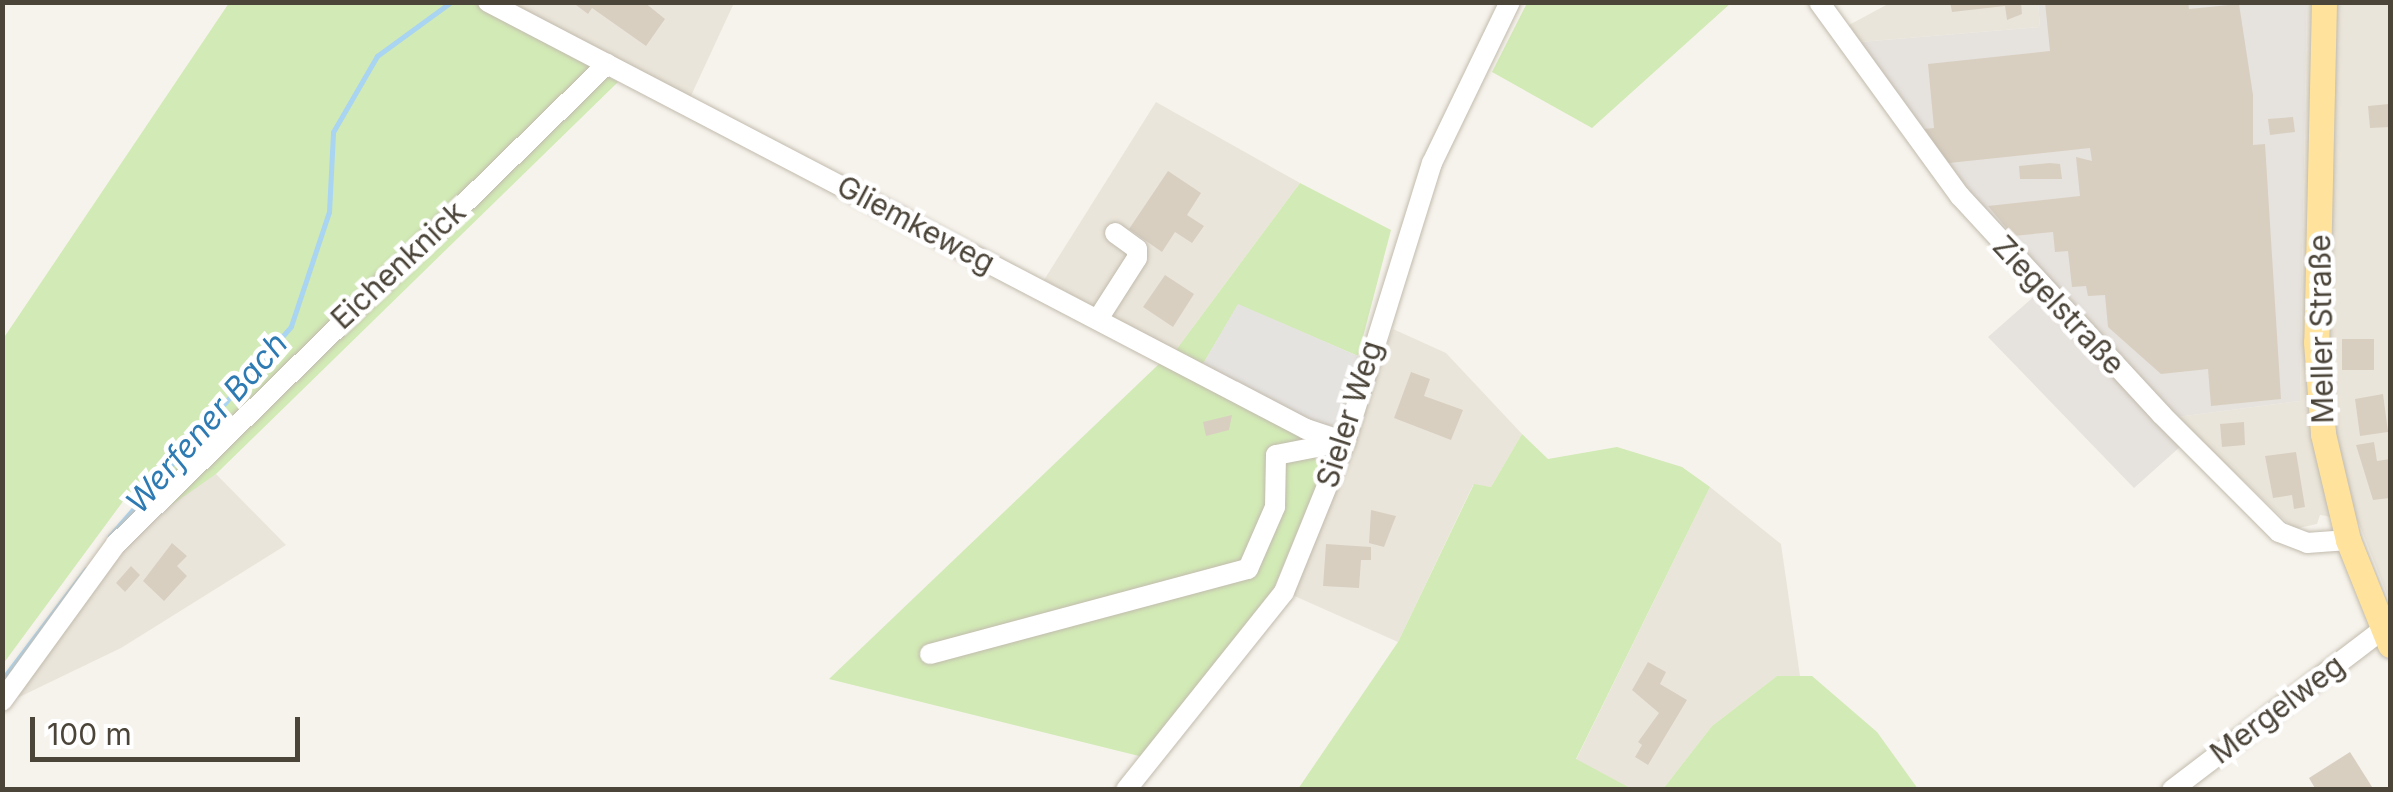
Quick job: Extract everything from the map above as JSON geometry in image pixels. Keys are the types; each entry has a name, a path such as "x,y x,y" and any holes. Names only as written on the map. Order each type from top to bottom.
{"main road":[{"name":"Meller Straße","path":"2324,2 2316,342 2323,434 2348,540 2388,632"}],"street":[{"name":"Gliemkeweg","path":"488,2 1306,429 1345,442"},
{"name":"Sieler Weg","path":"1126,790 1284,592 1345,442 1432,163 1510,2"},
{"name":"Ziegelstraße","path":"1819,2 1960,196 2162,414 2279,532 2307,543 2348,540"},
{"name":"Eichenknick","path":"2,701 116,544 252,404 608,64"},
{"path":"1098,319 1137,258 1137,248 1115,233"},
{"path":"930,654 1248,569 1275,507 1276,455 1345,442"},
{"name":"Mergelweg","path":"2172,790 2388,632"}],"shaded area":[{"path":"502,2 734,3 683,113 490,13"},
{"path":"2038,2 2040,27 1860,42 1849,25 1890,3"},
{"path":"2038,3 2307,3 2300,401 2177,417 2181,446 2134,488 1988,337 2047,285 1965,197 1860,42 2040,27"},
{"path":"2307,3 2390,3 2390,602 2358,521 2320,515 2317,524 2294,529 2177,417 2300,401"},
{"path":"1156,102 1300,183 1176,350 1044,280"},
{"path":"1238,304 1358,356 1342,417 1332,426 1313,423 1203,364"},
{"path":"1393,329 1446,353 1522,434 1491,487 1473,485 1398,642 1290,594"},
{"path":"216,474 286,545 121,648 13,700 122,549 172,500"},
{"path":"1710,487 1781,544 1800,676 1777,676 1712,726 1663,789 1632,789 1576,760"}],"green space":[{"path":"1527,2 1731,3 1592,128 1492,72"},
{"path":"229,3 502,3 491,13 618,82 216,474 150,520 124,500 3,664 3,339"},
{"path":"1300,183 1391,230 1358,356 1238,305 1203,364 1176,350"},
{"path":"1160,363 1303,435 1322,472 1274,588 1143,757 829,679"},
{"path":"1522,434 1548,459 1617,447 1682,467 1710,487 1576,759 1632,789 1298,789 1398,642 1474,484 1491,487"},
{"path":"1777,676 1812,676 1877,732 1918,789 1663,789 1712,726"}],"building":[{"path":"572,2 644,2 665,19 646,46 592,8 588,14"},
{"path":"1950,2 2021,2 2022,14 2007,20 2005,6 1952,12"},
{"path":"2045,2 2188,2 2189,9 2239,4 2253,95 2253,145 2265,144 2281,399 2211,406 2208,369 2161,374 2108,327 2105,295 2088,296 2086,286 2072,287 2068,251 2055,252 2053,232 2013,236 1988,206 2080,196 2076,157 2092,161 2090,148 1949,163 1924,129 1934,128 1928,64 2050,51"},
{"path":"2389,104 2390,127 2370,128 2368,106"},
{"path":"2293,117 2295,132 2270,135 2268,119"},
{"path":"2060,164 2062,179 2020,179 2019,166"},
{"path":"1168,171 1201,193 1187,215 1204,226 1192,243 1175,232 1162,252 1129,229"},
{"path":"1165,275 1194,294 1173,327 1143,307"},
{"path":"2342,339 2374,339 2374,370 2342,370"},
{"path":"1411,372 1430,379 1424,396 1463,410 1451,440 1394,418"},
{"path":"2383,394 2388,432 2360,436 2355,399"},
{"path":"1232,415 1229,430 1206,436 1203,422"},
{"path":"2244,422 2245,445 2222,447 2220,424"},
{"path":"2374,442 2377,461 2390,459 2390,498 2373,500 2356,445"},
{"path":"2296,452 2305,507 2294,509 2292,495 2273,498 2265,456"},
{"path":"1371,510 1396,516 1384,547 1369,543"},
{"path":"172,543 187,556 177,566 187,576 164,601 143,581"},
{"path":"1326,544 1371,547 1371,560 1361,560 1359,588 1323,586"},
{"path":"131,566 140,575 125,592 116,583"},
{"path":"1648,662 1666,672 1660,684 1687,700 1648,765 1635,757 1642,745 1638,742 1659,713 1632,690"},
{"path":"2350,752 2374,790 2316,790 2309,778"}],"waterway":[{"name":"Werfener Bach","path":"110,536 291,326 329,212 333,132 377,56 451,2"},
{"name":"Werfener Bach","path":"2,680 86,569"}]}
